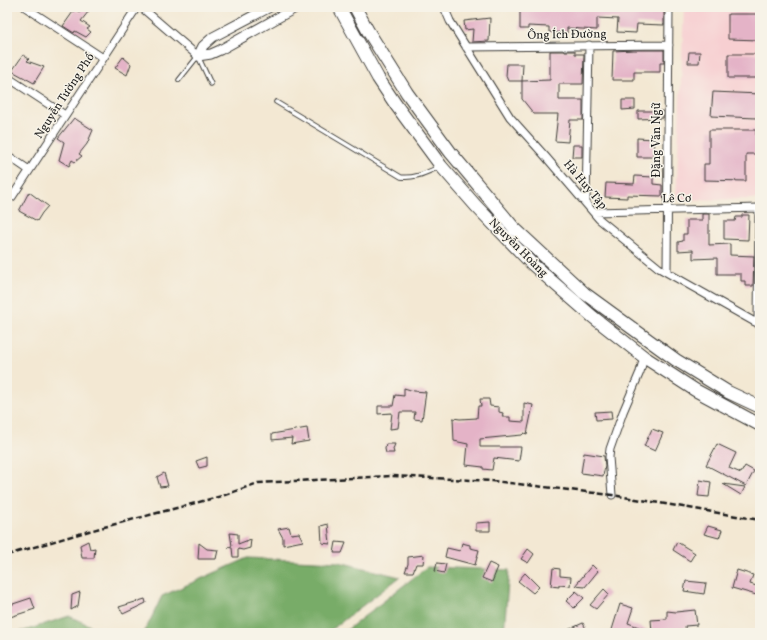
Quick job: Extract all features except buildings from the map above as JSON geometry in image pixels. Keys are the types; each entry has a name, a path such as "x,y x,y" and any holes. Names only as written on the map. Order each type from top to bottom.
{"highway":[{"name":"Nguyễn Hoàng","path":"339,7 357,41 393,100 441,166 476,206 532,264 593,317 644,357 695,390 760,424"},
{"name":"Nguyễn Hoàng","path":"355,7 368,31 407,93 446,147 514,228 584,293 676,360 728,392 760,407"}],"street":[{"path":"25,7 103,58"},
{"name":"Nguyễn Tường Phổ","path":"12,196 137,7"},
{"path":"141,7 198,56 211,54 220,50 293,8"},
{"path":"198,56 203,46 213,37 270,7"},
{"name":"Hà Huy Tập","path":"444,7 450,21 510,117 605,224 659,268 752,322 759,324"},
{"name":"Đặng Văn Ngữ","path":"667,272 669,7"},
{"path":"586,203 589,45"},
{"name":"Ông Ích Đường","path":"466,46 669,45"},
{"path":"7,77 65,115"},
{"path":"7,155 29,170"},
{"path":"759,324 760,208"},
{"name":"Lê Cơ","path":"594,212 760,208"},
{"path":"612,495 609,458 610,448 640,372 644,357"}],"lane":[{"path":"179,80 198,56 211,84"},
{"path":"276,102 401,177 417,177 441,166"}],"shaded area":[{"path":"684,7 760,7 760,199 676,200"}],"green space":[{"path":"248,558 339,562 400,577 327,633 144,633 162,596"},
{"path":"427,567 509,570 504,633 343,633"},
{"path":"69,616 97,629 96,633 7,633 24,631"}],"railway":[{"path":"7,555 89,531 222,496 258,483 391,476 493,481 612,495 760,520"}]}
